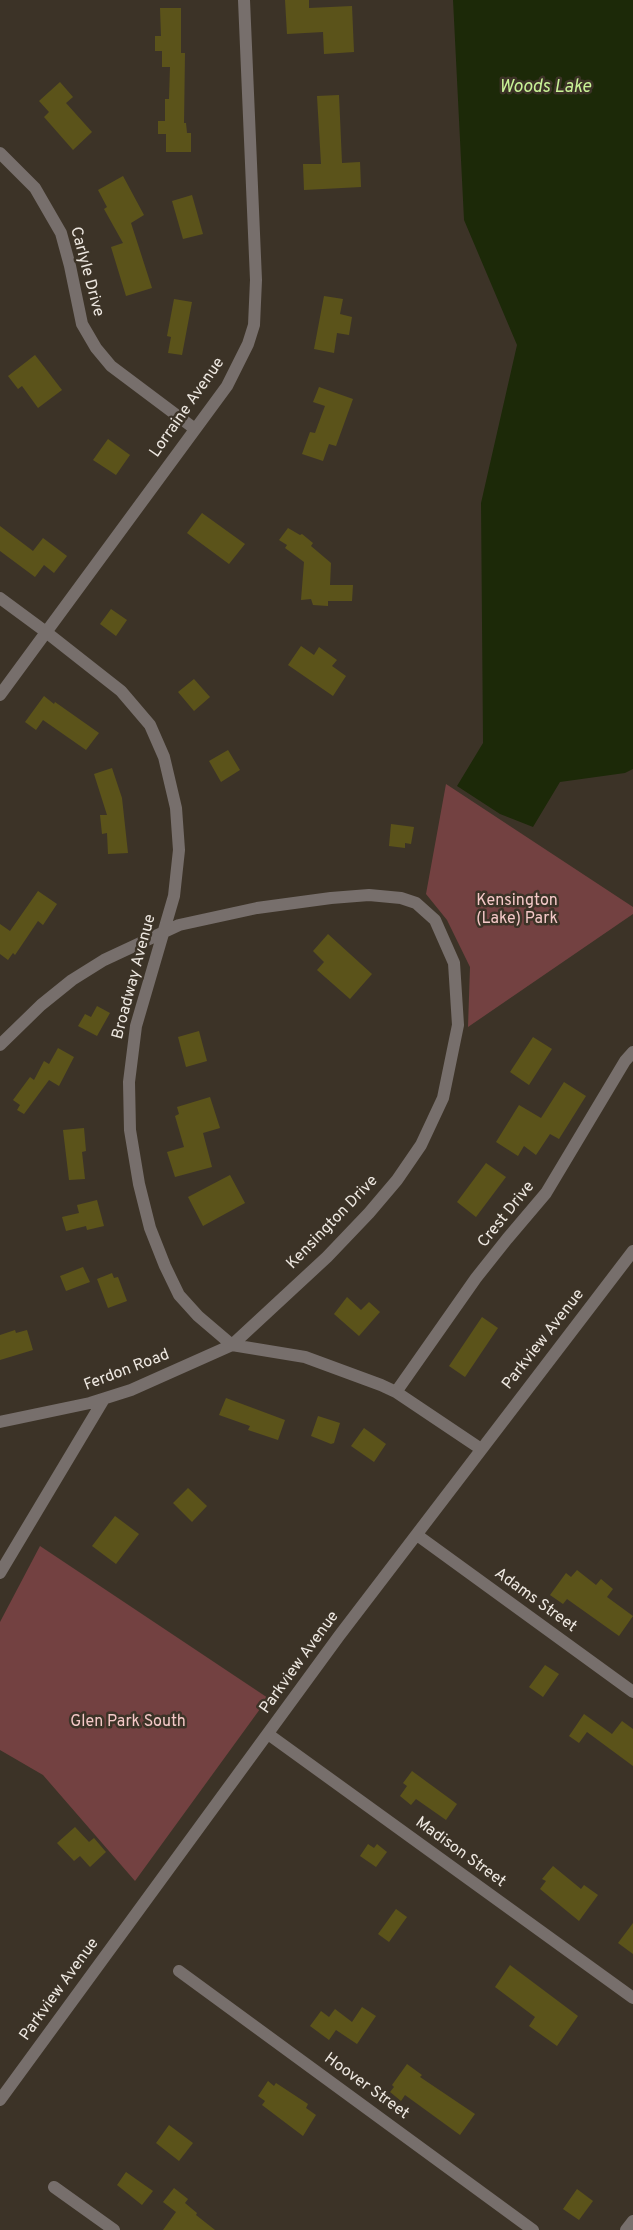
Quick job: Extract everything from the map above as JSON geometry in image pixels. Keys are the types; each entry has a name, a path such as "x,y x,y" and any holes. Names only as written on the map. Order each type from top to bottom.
{"street":[{"name":"Lorraine Avenue","path":"0,695 227,386 248,344 255,315 256,280 244,0"},
{"name":"Carlyle Drive","path":"0,153 35,188 61,233 82,324 96,348 111,366 123,376 195,429"},
{"name":"Broadway Avenue","path":"0,598 121,691 142,714 157,739 164,758 176,808 179,850 174,896 136,1026 129,1082 130,1130 139,1184 150,1228 165,1266 179,1295 198,1316 232,1345"},
{"name":"Kensington Drive","path":"0,1045 41,1005 72,980 104,960 162,932 195,921 257,908 369,895 401,898 416,903 435,920 454,963 458,1025 453,1058 443,1098 421,1145 397,1180 369,1214 232,1345"},
{"name":"Crest Drive","path":"396,1392 476,1278 546,1193 625,1061 633,1052"},
{"name":"Parkview Avenue","path":"0,2100 268,1734 481,1449 633,1251"},
{"path":"232,1345 305,1358 396,1392 481,1449"},
{"name":"Ferdon Road","path":"0,1422 104,1399 131,1390 232,1345"},
{"path":"0,1573 104,1399"},
{"name":"Adams Street","path":"417,1535 633,1692"},
{"name":"Madison Street","path":"268,1734 633,1998"},
{"name":"Hoover Street","path":"179,1971 533,2230"},
{"path":"54,2187 114,2230"},
{"path":"626,2230 633,2221"}],"green space":[{"name":"Kensington (Lake) Park","path":"446,784 633,907 633,914 468,1027 470,967 447,920 426,894"},
{"name":"Glen Park South","path":"40,1546 268,1698 135,1881 43,1775 0,1750 0,1622"}],"water":[{"name":"Woods Lake","path":"453,0 633,0 633,769 625,773 560,782 533,827 500,814 457,786 483,743 481,503 517,345 464,220"}],"building":[{"path":"285,0 309,0 309,8 352,6 354,52 324,54 323,32 287,34"},
{"path":"160,8 181,8 181,53 185,53 184,123 186,123 187,133 191,133 191,152 166,152 166,134 158,134 158,121 165,121 165,99 169,99 170,67 162,67 162,51 155,51 155,36 161,36"},
{"path":"60,82 73,97 66,103 92,132 73,150 44,117 49,112 39,101"},
{"path":"339,95 342,163 360,162 361,187 304,190 303,164 321,164 317,96"},
{"path":"123,176 144,215 131,223 152,288 126,296 111,247 123,243 104,209 107,207 98,190"},
{"path":"192,195 203,234 183,239 172,201"},
{"path":"324,296 343,299 340,314 352,317 349,335 337,333 334,353 314,349"},
{"path":"174,299 192,302 182,355 168,353 171,337 167,336"},
{"path":"35,355 62,390 38,408 22,386 18,389 8,376"},
{"path":"319,387 353,399 336,446 329,444 323,461 302,454 310,432 315,433 325,406 313,402"},
{"path":"108,439 130,455 116,475 93,460"},
{"path":"202,513 245,544 229,564 187,533"},
{"path":"0,526 33,551 43,538 67,556 54,573 44,565 35,577 0,551"},
{"path":"288,528 300,535 302,534 313,543 311,546 331,563 330,585 353,585 352,601 328,601 328,606 313,605 311,599 301,600 304,562 285,548 287,545 279,540"},
{"path":"111,609 127,620 116,636 100,624"},
{"path":"301,646 314,655 319,647 337,660 332,666 346,676 333,696 288,665"},
{"path":"194,679 210,697 194,711 178,692"},
{"path":"44,696 99,733 86,750 43,720 36,730 25,722"},
{"path":"228,750 240,770 221,782 209,761"},
{"path":"112,768 122,798 128,853 108,854 107,833 102,834 100,815 107,815 94,774"},
{"path":"391,824 414,827 411,844 405,843 405,848 389,846"},
{"path":"38,891 57,904 43,925 38,921 15,955 13,953 8,960 0,954 0,924 10,931"},
{"path":"328,934 372,974 350,999 317,970 324,962 313,951"},
{"path":"97,1006 110,1013 97,1036 78,1026 85,1014 91,1017"},
{"path":"199,1031 207,1061 186,1067 178,1037"},
{"path":"533,1037 552,1049 529,1085 510,1072"},
{"path":"58,1048 74,1057 59,1086 49,1080 24,1114 17,1110 20,1105 13,1100 30,1077 34,1080 44,1061 49,1064"},
{"path":"564,1082 586,1096 559,1139 550,1134 536,1155 524,1146 518,1156 496,1142 519,1105 541,1118"},
{"path":"210,1097 220,1128 203,1133 212,1167 175,1177 167,1152 184,1147 175,1116 179,1114 177,1107"},
{"path":"84,1128 86,1151 82,1152 85,1179 69,1180 63,1130"},
{"path":"486,1163 506,1177 476,1217 457,1202"},
{"path":"230,1175 245,1203 203,1226 188,1197"},
{"path":"97,1200 104,1226 87,1230 86,1226 66,1231 62,1217 79,1213 77,1205"},
{"path":"83,1267 90,1282 66,1291 60,1276"},
{"path":"112,1273 114,1278 118,1277 127,1301 108,1308 97,1279"},
{"path":"347,1297 361,1310 369,1302 380,1312 359,1336 334,1314"},
{"path":"482,1317 498,1328 465,1377 449,1366"},
{"path":"15,1330 16,1333 27,1330 33,1350 0,1360 0,1335"},
{"path":"226,1398 285,1420 278,1440 248,1430 250,1426 219,1415"},
{"path":"318,1416 340,1423 334,1443 331,1444 311,1436"},
{"path":"364,1428 386,1444 374,1462 351,1446"},
{"path":"188,1488 207,1506 192,1522 173,1503"},
{"path":"115,1516 139,1534 116,1564 92,1546"},
{"path":"577,1570 596,1585 601,1579 613,1589 607,1597 633,1616 619,1636 567,1599 563,1604 550,1595 566,1573 571,1577"},
{"path":"545,1665 559,1674 543,1697 529,1687"},
{"path":"584,1714 612,1734 622,1721 633,1729 633,1766 587,1732 579,1743 569,1736"},
{"path":"412,1771 457,1804 446,1820 416,1799 411,1805 400,1796 407,1786 403,1783"},
{"path":"75,1827 89,1842 94,1838 106,1852 90,1867 80,1856 74,1861 57,1843"},
{"path":"368,1844 374,1848 377,1844 387,1852 376,1867 360,1856"},
{"path":"553,1866 581,1889 584,1885 598,1895 579,1921 540,1889 546,1881 542,1879"},
{"path":"396,1909 407,1917 389,1942 378,1934"},
{"path":"633,1923 633,1954 618,1943"},
{"path":"510,1965 578,2016 557,2046 529,2026 535,2017 495,1987"},
{"path":"362,2007 376,2016 357,2044 336,2030 329,2040 310,2026 321,2011 329,2017 335,2009 352,2022"},
{"path":"407,2064 422,2075 420,2077 475,2114 460,2135 405,2095 401,2101 390,2092 394,2087 392,2085"},
{"path":"268,2081 274,2086 276,2083 308,2104 306,2108 316,2115 303,2136 262,2105 265,2101 258,2096"},
{"path":"169,2125 193,2143 179,2161 156,2143"},
{"path":"126,2172 153,2191 142,2205 117,2185"},
{"path":"174,2188 188,2199 185,2203 197,2213 196,2215 215,2230 163,2230 176,2212 163,2202"},
{"path":"577,2189 593,2201 579,2220 563,2209"}]}
